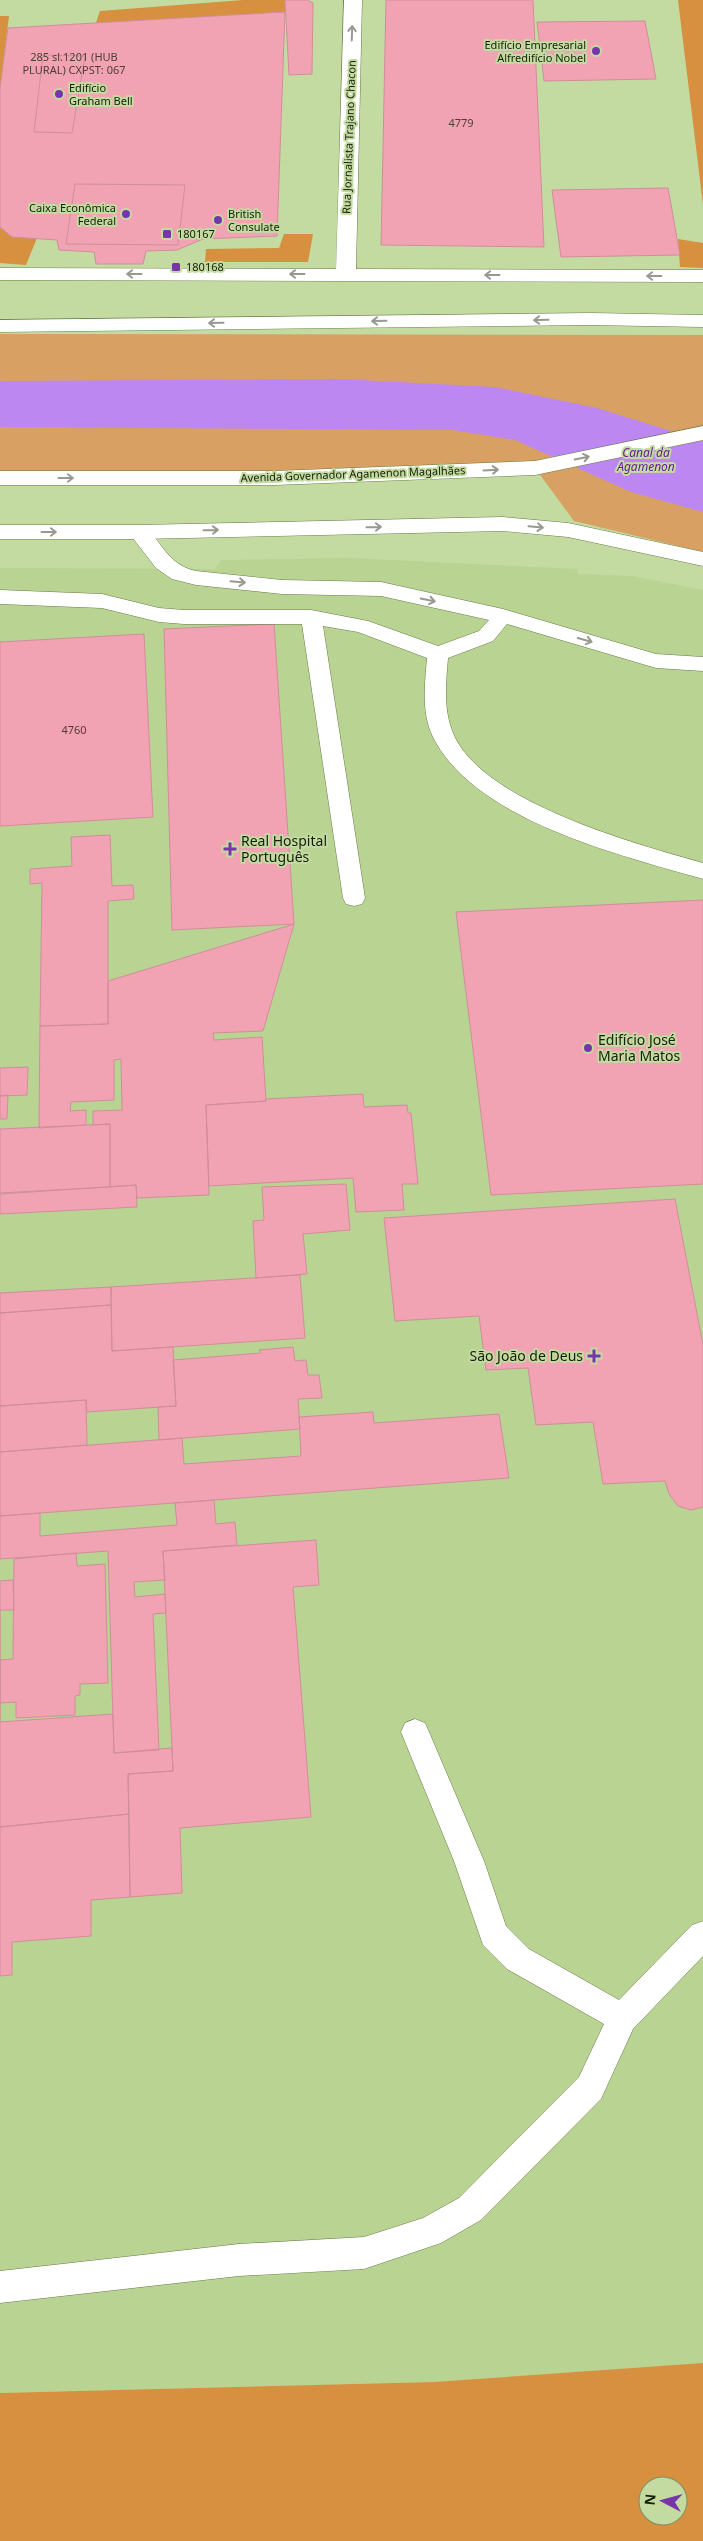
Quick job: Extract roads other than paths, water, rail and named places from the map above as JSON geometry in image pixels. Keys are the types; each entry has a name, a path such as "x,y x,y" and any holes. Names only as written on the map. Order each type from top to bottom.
{"main road":[{"name":"Rua Jornalista Trajano Chacon","path":"346,274 353,0"},
{"path":"0,274 703,276"},
{"path":"0,317 40,325"},
{"path":"0,326 580,319 703,321"},
{"name":"Avenida Governador Agamenon Magalhães","path":"0,478 275,478 535,468 703,433"},
{"path":"0,532 139,532 503,524 568,530 703,559"}],"lane":[{"path":"139,532 163,563 179,574 196,578 282,586 373,608 503,616 656,661 703,664"},
{"path":"0,597 102,602 159,615 184,617 311,617 373,608 438,654"},
{"path":"438,654 486,636 503,616"},
{"path":"311,617 354,898"},
{"path":"438,654 436,715 444,739 464,768 494,792 580,832 703,871"},
{"path":"415,1732 468,1861 494,1935 518,1958 622,2018"},
{"path":"0,2287 239,2260 364,2253 430,2232 470,2209 590,2088 622,2018 703,1935"}],"water":[{"name":"Canal da Agamenon","path":"340,379 495,387 597,408 703,441 703,512 631,492 515,440 453,430 0,427 0,381"}],"place":[{"name":"Edifício Empresarial Alfredifício Nobel","path":"596,51"},
{"name":"Edifício Graham Bell","path":"59,94"},
{"name":"Caixa Econômica Federal","path":"126,214"},
{"name":"British Consulate","path":"218,220"},
{"name":"180167","path":"167,234"},
{"name":"180168","path":"176,267"},
{"name":"Real Hospital Português","path":"230,849"},
{"name":"Edifício José Maria Matos","path":"588,1048"},
{"name":"São João de Deus","path":"594,1356"}]}
